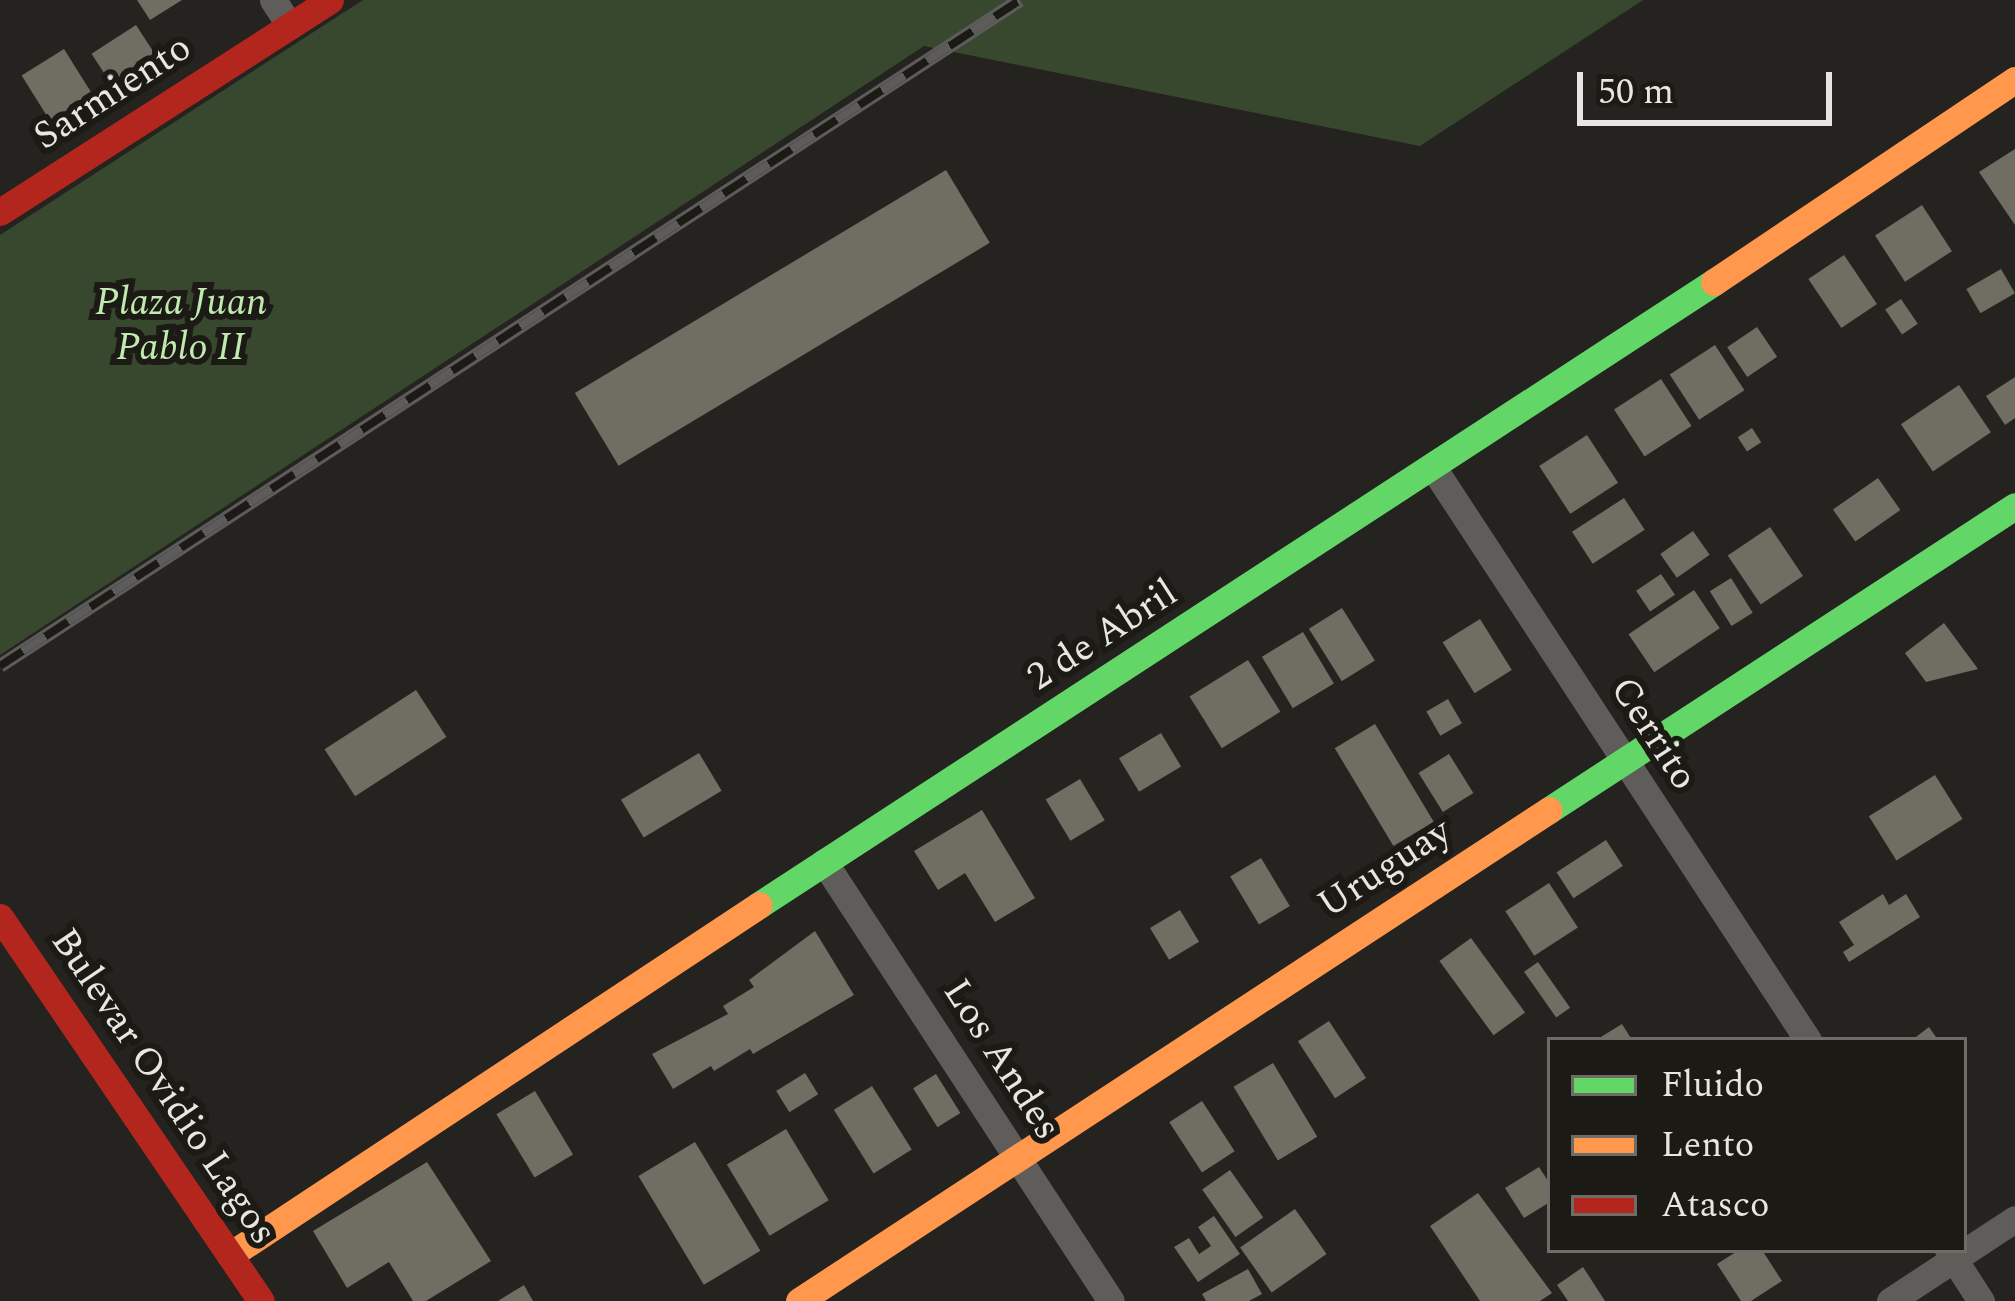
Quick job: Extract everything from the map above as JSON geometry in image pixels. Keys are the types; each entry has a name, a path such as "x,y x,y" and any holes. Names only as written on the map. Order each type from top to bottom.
{"main road":[{"name":"Sarmiento","path":"0,212 330,0"},
{"name":"2 de Abril","path":"230,1255 824,862 1435,470 2015,80"},
{"name":"Uruguay","path":"799,1301 2015,506"},
{"name":"Bulevar Ovidio Lagos","path":"0,917 261,1301"}],"street":[{"path":"273,0 290,26"},
{"name":"Cerrito","path":"1435,470 1806,1037"},
{"name":"Los Andes","path":"824,862 1111,1301"},
{"path":"1967,1245 2015,1219"},
{"path":"1890,1301 1951,1254 1981,1301"}],"green space":[{"name":"Plaza Juan Pablo II","path":"363,0 1643,0 1420,146 924,46 0,655 0,235"}],"building":[{"path":"137,0 182,0 150,20"},
{"path":"136,25 158,59 113,87 92,54"},
{"path":"64,49 98,104 56,131 22,75"},
{"path":"2015,149 2015,225 1979,172"},
{"path":"946,170 990,243 619,466 575,393"},
{"path":"1922,205 1952,251 1905,282 1875,235"},
{"path":"1844,255 1877,304 1841,328 1808,279"},
{"path":"2001,269 2015,293 1980,313 1966,289"},
{"path":"1901,299 1918,324 1902,334 1885,310"},
{"path":"1757,327 1777,357 1747,377 1727,347"},
{"path":"1715,345 1744,390 1699,420 1670,374"},
{"path":"2015,377 2015,418 2005,425 1986,396"},
{"path":"1661,379 1691,426 1645,456 1614,409"},
{"path":"1959,385 1991,432 1933,471 1901,424"},
{"path":"1752,428 1761,442 1747,452 1738,437"},
{"path":"1587,435 1618,483 1570,514 1539,466"},
{"path":"1878,478 1900,510 1855,541 1833,510"},
{"path":"1624,498 1645,530 1593,564 1572,532"},
{"path":"1770,527 1803,576 1761,604 1728,556"},
{"path":"1693,531 1710,555 1677,578 1660,554"},
{"path":"1661,574 1675,595 1650,612 1636,591"},
{"path":"1731,578 1753,613 1732,626 1710,591"},
{"path":"1694,590 1720,628 1654,672 1629,634"},
{"path":"1342,608 1375,661 1342,681 1309,629"},
{"path":"1480,619 1512,670 1474,693 1443,642"},
{"path":"1944,623 1978,669 1926,682 1905,653"},
{"path":"1303,632 1334,683 1293,708 1262,657"},
{"path":"1248,660 1280,712 1222,748 1189,697"},
{"path":"416,690 446,737 355,796 325,749"},
{"path":"1448,699 1462,723 1440,736 1426,712"},
{"path":"1375,724 1434,822 1393,846 1335,748"},
{"path":"1161,733 1181,766 1139,792 1119,758"},
{"path":"699,753 722,791 644,838 621,800"},
{"path":"1449,754 1473,793 1443,812 1418,773"},
{"path":"1935,775 1963,819 1896,860 1869,816"},
{"path":"1080,779 1105,820 1070,841 1046,800"},
{"path":"982,810 1035,898 995,922 965,873 938,890 914,851"},
{"path":"1606,840 1623,866 1573,898 1557,872"},
{"path":"1261,858 1290,906 1259,925 1230,877"},
{"path":"1549,883 1578,927 1534,956 1505,911"},
{"path":"1883,894 1889,905 1906,894 1920,917 1849,962 1843,952 1854,945 1839,922"},
{"path":"1180,910 1199,942 1169,960 1150,928"},
{"path":"815,931 854,995 753,1054 750,1049 714,1071 711,1066 673,1089 652,1054 728,1014 723,1006 754,987 749,980"},
{"path":"1471,938 1525,1012 1494,1035 1439,961"},
{"path":"1538,962 1570,1008 1556,1018 1524,972"},
{"path":"1329,1021 1366,1078 1335,1098 1298,1041"},
{"path":"1622,1024 1630,1037 1601,1037"},
{"path":"1929,1027 1936,1037 1916,1037"},
{"path":"1273,1063 1317,1137 1278,1160 1234,1087"},
{"path":"805,1073 818,1094 789,1112 776,1091"},
{"path":"936,1074 960,1113 937,1127 913,1088"},
{"path":"872,1086 912,1150 874,1173 834,1110"},
{"path":"535,1091 573,1154 535,1178 496,1114"},
{"path":"1202,1101 1235,1151 1202,1173 1169,1122"},
{"path":"786,1129 829,1200 770,1236 727,1165"},
{"path":"695,1142 760,1251 704,1285 638,1176"},
{"path":"427,1162 491,1261 426,1301 413,1301 389,1262 347,1288 313,1231"},
{"path":"1539,1167 1547,1179 1547,1204 1524,1218 1505,1188"},
{"path":"1230,1170 1263,1218 1235,1237 1202,1190"},
{"path":"1478,1193 1552,1293 1540,1301 1480,1301 1430,1226"},
{"path":"1295,1209 1327,1254 1272,1292 1240,1247"},
{"path":"1214,1216 1240,1254 1198,1282 1174,1247 1189,1238 1199,1254 1211,1246 1198,1227"},
{"path":"1734,1253 1764,1253 1782,1281 1751,1301 1741,1301 1717,1264"},
{"path":"1583,1267 1605,1301 1568,1301 1557,1285"},
{"path":"1248,1269 1262,1294 1249,1301 1206,1301 1202,1294"},
{"path":"524,1285 533,1301 498,1301"}],"railway":[{"path":"0,666 1020,0"}],"traffic: fast":[{"path":"759,905 1714,282"},
{"path":"1549,810 2015,506"}],"traffic: slow":[{"path":"1714,282 2015,80"},
{"path":"799,1301 1549,810"},
{"path":"230,1255 759,905"}],"traffic: jam":[{"path":"0,212 330,0"},
{"path":"0,917 261,1301"}]}
